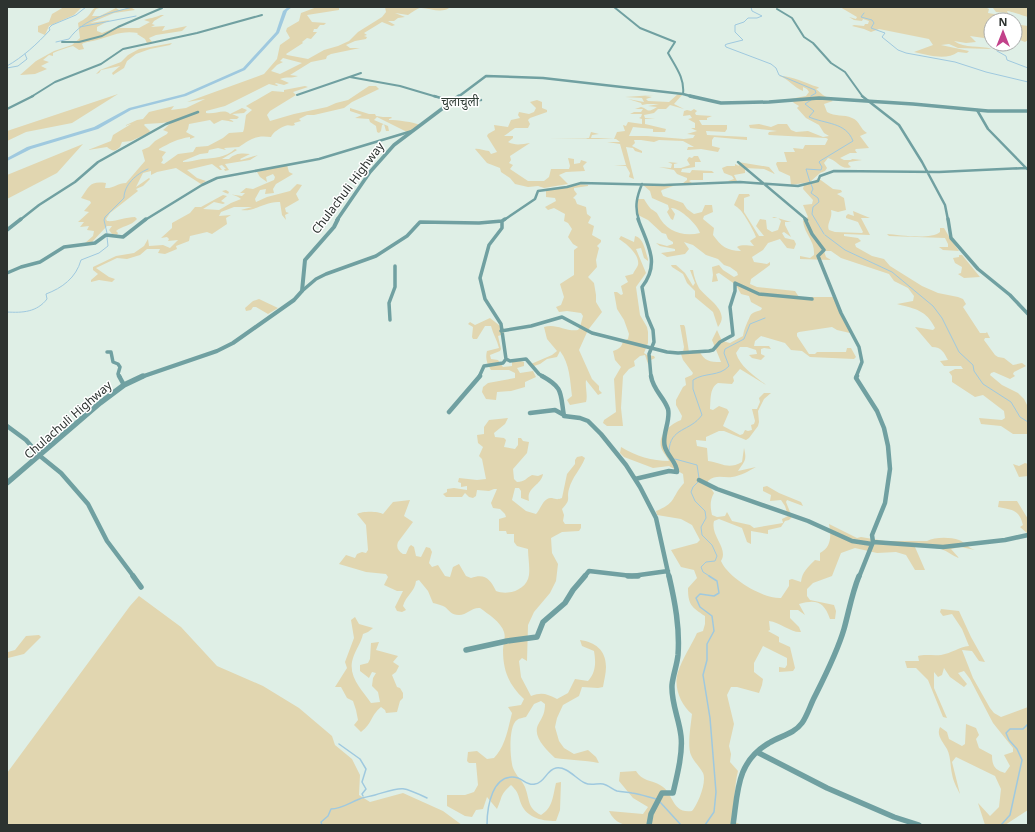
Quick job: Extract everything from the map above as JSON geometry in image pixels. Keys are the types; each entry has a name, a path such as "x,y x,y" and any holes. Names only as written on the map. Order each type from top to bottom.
{"street":[{"path":"154,7 163,7"},
{"path":"62,42 79,42 102,36 118,27 163,7"},
{"path":"614,7 640,28 675,42 668,53 682,79 684,86 683,94"},
{"path":"777,9 792,18 804,37 813,43 831,63 845,72 860,93 899,126 928,172 945,204 951,238 978,269 1010,296 1028,314"},
{"path":"7,110 55,82 101,64 123,49 202,32 262,15"},
{"path":"297,95 361,73"},
{"name":"Chulachuli Highway","path":"7,483 100,403 124,385 147,374 217,351 233,343 294,300 302,291 305,260 334,227 338,218 384,155 394,144 484,77 490,75 543,78 683,94 721,103 770,102 814,98 947,106 977,110 1028,111"},
{"path":"350,77 400,86 451,101 481,100"},
{"path":"977,110 988,129 1027,169"},
{"path":"7,230 38,205 75,182 98,162 166,124 198,112"},
{"path":"7,273 21,267 40,262 64,247 95,244 106,235 123,237 152,214 217,178 319,159 413,131"},
{"path":"733,825 740,776 745,765 757,752 769,743 790,734 802,723 830,665 844,629 854,588 872,543 874,531 886,499 890,476 885,431 882,422 856,378 862,362 861,356 855,338 840,313 818,256 824,250 812,234 807,220 738,162"},
{"path":"302,291 316,279 326,274 355,262 376,256 407,236 420,222 479,223 502,221 535,199 538,191 567,187 581,183 673,185 720,182 803,186 818,181 823,174 834,171 928,172 1027,169"},
{"path":"635,479 668,471 677,472 677,466 669,456 664,446 668,410 652,384 648,359 653,348 653,330 647,316 642,287 651,278 652,257 636,206 636,198 642,184"},
{"path":"448,412 470,389 480,376 484,366 503,363 506,359 501,324 485,299 480,278 489,244 502,228 502,221"},
{"path":"390,320 389,303 395,288 395,266"},
{"path":"502,331 531,326 562,317 592,334 636,343 667,352 678,353 713,350 720,342 733,335 730,307 735,291 735,283 759,294 812,299"},
{"path":"107,352 111,352 113,362 118,364 120,367 118,374 124,385"},
{"path":"506,359 510,361 526,359 539,374 555,383 559,388 564,416"},
{"path":"530,413 555,410 564,416 580,418 588,421 601,434 635,479 656,518 676,606 678,655 672,684 673,702 680,736 678,774 673,793 662,793 651,814 649,825"},
{"path":"7,426 26,440 40,456 61,473 88,504 107,541 141,587"},
{"path":"699,480 717,489 808,521 852,541 943,547 997,541 1028,535"},
{"path":"466,650 507,641 537,637 543,622 565,603 573,590 589,571 628,576 649,576 668,571"},
{"path":"757,752 776,764 836,794 898,820 919,825"}],"shaded area":[{"path":"64,7 82,7 74,15 49,26 45,35 38,32 38,26 49,22 52,14"},
{"path":"102,7 96,9 92,16 100,16 116,8 119,10 136,7 132,8 135,10 114,13 90,23 110,20 97,27 97,31 102,33 115,28 139,28 150,22 144,20 161,15 164,15 154,21 152,24 155,25 151,27 165,26 162,31 187,26 182,31 156,35 149,38 152,42 147,43 145,39 137,34 138,33 127,32 84,43 82,44 84,49 79,50 73,46 53,53 53,56 49,55 43,60 49,62 41,66 47,69 35,74 20,75 36,61 54,51 72,45 80,38 78,23 88,16 94,8"},
{"path":"317,7 339,7 339,10 307,15 312,22 326,23 324,25 320,25 317,29 314,29 313,32 317,32 311,39 307,38 302,42 303,43 286,54 308,59 324,50 349,41 358,32 382,17 386,12 385,7 449,8 445,10 438,10 420,8 408,15 395,13 405,17 398,18 394,21 388,21 395,25 392,26 382,22 364,33 367,35 364,36 367,37 366,39 355,41 346,45 350,48 360,48 331,54 327,56 326,59 311,62 290,75 298,76 280,79 289,83 284,85 276,83 275,84 278,85 277,86 269,84 225,106 206,111 206,113 228,112 230,114 242,108 247,110 244,113 232,114 239,117 237,119 229,119 235,122 222,120 214,124 210,120 189,124 186,132 195,137 177,140 159,149 166,152 162,157 163,160 161,163 164,164 178,154 193,152 196,147 208,146 229,133 243,132 246,115 252,110 246,106 272,91 284,92 284,90 305,86 308,87 293,92 296,95 270,111 267,115 270,121 327,107 348,100 369,86 376,86 379,89 352,102 344,108 314,115 307,115 299,119 301,121 294,123 295,125 286,125 279,129 273,133 271,137 257,137 239,147 224,148 226,150 218,148 209,150 208,153 200,154 183,161 188,162 219,157 235,149 237,150 222,159 229,159 241,154 250,154 240,159 241,160 258,155 250,160 225,164 229,170 225,171 224,169 226,169 222,165 219,166 222,170 220,170 212,164 187,170 197,178 206,181 201,184 176,168 157,172 151,175 151,171 143,173 136,187 149,178 150,179 143,186 136,189 138,191 110,213 106,219 107,221 110,221 135,217 137,219 116,231 118,233 117,235 112,234 109,230 112,226 107,226 92,242 85,243 93,236 94,231 87,230 89,226 80,227 84,222 78,222 89,212 84,211 91,203 90,201 81,198 86,190 93,183 106,183 105,188 108,188 126,183 145,161 142,150 149,147 155,141 167,134 168,132 163,130 171,123 178,120 145,124 144,125 150,131 149,133 131,141 122,142 120,147 115,150 107,147 88,150 111,141 113,135 131,124 124,126 143,119 149,112 174,106 171,110 186,108 205,99 187,102 264,74 277,59 280,45 290,38 286,31 287,28 299,21 301,13","holes":["283,58 302,63 280,74 271,71 283,62 280,61"]},
{"path":"840,7 985,7 989,9 988,12 983,12 983,38 970,36 976,42 966,43 954,41 963,45 983,49 958,48 949,44 941,45 969,51 967,53 958,52 953,55 942,57 914,52 933,45 929,39 879,29 871,32 852,26 864,26 865,24 868,24 869,21 863,19 862,21 854,20 849,17 856,19 857,17"},
{"path":"989,7 1028,7 1028,17 1023,15 1023,12 996,12 993,8"},
{"path":"1023,25 1028,26 1028,40 1025,42 1023,41"},
{"path":"172,43 170,45 150,49 136,54 127,61 124,68 113,75 112,73 120,66 101,70 96,74 100,70 121,62 128,55 139,49"},
{"path":"779,76 794,78 818,87 819,88 816,89 833,101 824,104 827,112 849,117 857,121 867,133 860,136 869,148 856,149 855,150 857,153 850,153 840,158 844,160 862,160 849,162 848,164 851,167 844,168 828,158 824,163 827,168 825,171 820,173 810,182 791,185 790,176 779,171 776,164 777,162 787,162 784,152 795,152 793,148 803,149 805,145 825,145 828,139 769,135 769,132 777,131 750,128 749,125 759,124 771,127 778,124 787,124 791,130 796,132 808,131 823,137 829,136 824,133 819,125 806,118 797,108 799,106 790,99 806,96 809,92 807,89 803,87 803,91"},
{"path":"679,93 682,95 674,104 684,109 670,105 666,109 658,109 654,113 644,115 645,118 655,119 645,119 645,124 666,129 665,132 653,132 653,129 633,127 629,136 684,139 693,138 695,135 687,134 697,131 691,128 695,128 695,123 688,119 692,118 690,115 683,116 684,111 691,111 694,109 697,111 695,113 696,115 712,116 707,118 707,120 699,120 702,125 727,125 725,132 706,131 707,135 747,137 747,140 714,137 712,140 712,146 720,148 718,152 701,149 687,150 688,147 694,147 683,141 659,140 654,142 634,140 635,143 632,146 642,151 642,153 635,151 633,148 626,147 634,179 629,177 630,173 626,166 614,165 626,165 620,144 607,142 620,142 614,139 617,132 625,131 623,125 626,126 628,122 642,124 642,119 639,118 642,114 630,114 634,112 641,112 643,109 635,109 641,107 649,111 657,107 648,106 659,104 642,105 641,103 628,99 644,102 642,98 625,97 654,95 645,96 652,97 646,99 648,101 669,102"},
{"path":"118,94 72,123 26,132 7,141 7,131"},
{"path":"537,100 542,102 542,108 547,110 547,112 530,118 528,120 530,124 528,128 515,128 504,136 513,136 513,138 508,142 514,144 530,143 510,156 511,160 509,163 513,165 510,169 528,181 544,181 549,177 551,169 569,169 570,166 568,158 574,159 574,164 580,163 581,160 587,162 583,166 585,171 566,172 559,175 568,184 544,188 515,184 510,178 501,172 500,168 487,163 475,149 489,151 491,154 497,152 487,136 495,130 494,125 508,127 511,120 520,118 518,115 519,112 529,114 534,112 536,108 530,102"},
{"path":"350,108 369,114 375,114 376,116 392,118 389,120 405,121 420,125 407,132 377,117 374,120 384,124 382,125 379,133 377,132 376,126 370,122 369,119 355,118 362,115 350,111"},
{"path":"384,124 388,126 389,131 386,131"},
{"path":"591,132 599,134 592,135 591,138 613,139 587,139 589,138"},
{"path":"83,144 57,173 7,199 7,175"},
{"path":"694,156 698,156 701,162 695,162 695,167 682,169 681,172 690,173 692,170 712,171 714,173 703,173 703,180 691,180 689,181 692,183 683,183 687,180 687,178 677,174 674,170 659,167 671,168 672,164 668,162 678,163 674,164 674,168 681,168 690,165 687,160 689,157 692,158"},
{"path":"738,162 769,167 775,174 764,169 745,168 745,173 734,175 737,181 728,181 734,179 732,176 724,173 722,168 727,166 735,166 735,164 739,166"},
{"path":"287,165 289,172 293,174 276,184 273,189 274,193 265,194 266,189 260,190 255,199 256,202 267,197 290,191 297,184 302,185 296,194 299,200 285,208 286,212 289,213 285,215 286,220 282,215 280,202 270,203 246,210 241,210 252,207 234,207 221,212 219,216 231,215 226,218 227,224 212,234 207,232 190,236 189,241 176,246 177,249 165,254 158,253 160,249 147,249 140,255 127,259 117,258 96,268 109,277 115,279 112,282 99,280 91,282 91,280 98,274 93,270 93,267 116,256 134,253 144,246 148,239 149,246 163,245 170,248 178,240 168,241 169,239 167,237 161,238 172,228 172,223 190,213 195,207 201,207 223,195 227,196 221,201 225,203 214,202 203,209 219,210 241,199 230,194 242,196 245,193 240,193 246,188 253,189 274,180 275,177 273,174 266,177 267,182 260,177 257,172"},
{"path":"818,178 833,189 841,190 842,192 837,194 844,198 846,210 838,212 831,210 828,225 829,230 835,232 862,233 863,232 858,222 846,218 846,216 848,214 854,216 853,211 870,218 861,218 870,235 844,234 844,236 858,238 861,241 855,244 856,247 872,256 884,259 890,266 922,286 938,293 963,299 966,304 963,307 980,333 987,332 990,338 985,338 984,340 995,355 1004,358 1013,365 1022,363 1026,366 1014,372 1013,374 1015,376 1010,379 994,372 990,375 1002,385 1018,393 1024,399 1028,407 1028,434 1013,434 1001,426 981,424 979,418 1002,420 1005,418 1004,411 983,395 975,397 952,382 952,376 949,372 955,369 963,369 961,366 944,366 940,361 948,360 944,353 938,348 932,347 915,327 933,330 935,328 932,322 920,311 897,304 913,301 914,296 908,288 894,281 889,274 841,258 831,251 824,251 826,257 831,260 800,259 800,256 810,258 814,255 813,245 803,221 808,217 803,205 812,204 813,200 803,189 804,185 814,182"},
{"path":"579,184 588,186 574,188 577,194 573,198 577,204 586,207 587,214 591,217 588,223 594,226 592,235 601,240 597,246 599,248 596,260 597,267 588,277 594,283 596,302 602,312 588,330 579,350 592,379 599,386 599,390 602,393 598,395 586,380 586,402 570,405 567,400 572,396 569,373 566,361 560,351 557,357 547,359 534,366 531,364 552,355 557,351 547,339 544,327 553,326 569,330 578,330 583,316 581,313 567,311 559,312 556,307 561,305 564,297 560,284 574,275 574,250 578,247 573,244 568,237 572,229 568,223 564,221 565,214 554,208 548,210 545,207 556,201 555,198 546,197 545,189"},
{"path":"643,185 676,185 662,190 663,196 683,203 687,209 694,214 702,212 705,205 712,205 713,212 704,216 703,219 714,228 713,235 719,242 728,249 732,250 741,251 737,247 746,245 754,246 750,241 756,237 743,214 734,205 739,194 749,194 750,196 744,198 744,212 759,236 764,236 756,226 760,219 766,220 767,229 772,232 778,230 781,221 778,218 791,222 785,222 785,225 791,237 784,232 782,233 785,238 794,240 796,244 794,249 787,248 780,239 768,243 763,250 752,257 754,262 767,264 770,262 770,265 751,279 750,284 757,287 795,291 799,297 833,297 850,333 837,330 832,327 799,332 797,333 797,336 809,354 815,354 817,352 846,352 847,348 851,348 856,357 854,359 810,357 802,351 791,350 785,343 761,336 755,341 754,346 769,346 771,349 761,349 761,354 765,356 761,360 752,358 749,355 757,354 756,350 747,347 740,347 736,353 744,367 766,385 740,369 733,377 734,381 732,384 718,383 713,388 710,409 713,410 719,406 727,409 729,412 723,426 740,435 743,434 745,430 752,430 751,425 754,424 755,421 752,409 757,409 760,402 759,398 764,393 771,393 764,399 758,411 758,426 746,440 724,431 719,431 706,437 706,441 696,440 697,446 707,448 708,461 733,466 742,462 744,448 745,460 738,471 756,467 738,476 717,477 708,481 708,484 714,493 711,503 712,515 717,517 725,516 727,512 732,521 750,525 754,528 783,523 782,519 788,516 785,506 781,500 770,501 771,495 763,491 763,487 767,486 779,493 801,502 803,506 787,500 786,502 792,517 785,521 781,527 768,530 768,534 751,531 751,544 747,542 742,528 719,519 714,521 713,526 723,551 721,561 725,568 738,580 756,591 765,595 781,598 789,586 789,580 792,579 801,582 804,572 808,567 815,560 820,561 820,553 827,547 830,540 829,524 857,538 861,537 885,541 927,541 938,538 951,538 961,541 975,550 961,547 951,549 959,558 941,549 915,547 925,570 915,570 906,555 896,552 877,553 855,548 841,553 832,576 813,583 807,589 807,596 810,600 834,605 836,611 835,619 830,619 828,613 822,605 811,602 799,604 805,615 798,610 790,610 790,618 799,627 801,632 793,631 777,623 769,621 770,630 768,631 779,637 779,642 790,647 795,668 793,671 779,672 779,667 785,668 787,665 787,658 763,646 754,663 754,672 763,679 759,693 737,687 731,687 727,695 734,724 729,746 731,754 730,762 738,771 732,821 742,825 657,824 629,826 618,822 609,811 643,814 648,807 633,798 619,781 620,772 636,771 644,779 665,788 676,806 685,811 692,811 694,808 704,782 703,773 692,758 690,751 689,746 692,714 681,701 677,690 677,678 684,657 697,633 703,631 705,616 691,605 689,598 688,588 697,578 694,570 681,567 671,550 697,543 700,540 692,525 681,519 657,515 656,511 671,502 684,483 683,474 669,466 653,468 624,457 620,453 621,447 644,457 669,461 662,449 661,438 669,427 681,420 682,416 676,405 676,400 683,387 686,385 685,378 693,373 683,360 681,354 684,347 680,325 684,325 685,327 689,352 693,350 699,351 703,357 708,360 713,362 721,362 712,340 717,330 722,341 730,343 743,336 750,316 762,308 751,302 749,296 741,294 736,285 719,273 716,274 718,281 712,282 712,267 719,265 723,270 734,277 738,275 737,272 724,265 718,259 706,255 693,245 684,242 689,249 685,254 667,257 661,253 675,251 675,249 660,246 656,243 667,246 673,244 673,242 668,239 666,234 662,233 648,220 636,214 638,199 644,199 650,208 657,213 661,221 675,232 687,234 700,233 692,221 679,210 671,208 675,214 673,220 671,219 667,212 669,209 668,205 652,198 650,191"},
{"path":"226,190 229,192 228,194 222,191"},
{"path":"940,228 944,228 959,251 943,250 939,247 948,247 945,238 889,236 887,234 930,236 940,232"},
{"path":"621,236 634,242 635,236 638,237 644,245 648,259 648,261 644,258 641,248 636,249 646,273 636,287 640,315 647,327 648,332 648,343 644,353 654,356 655,358 648,364 645,355 640,356 634,361 635,366 629,369 623,376 621,408 623,426 607,426 603,423 604,420 616,412 614,379 621,367 615,360 613,351 620,348 623,341 628,339 629,334 624,320 617,309 614,292 621,295 623,294 621,286 628,282 625,276 633,274 638,265 635,254 619,239"},
{"path":"959,255 962,255 980,277 964,278 958,274 961,273 962,267 955,263 953,258 959,257"},
{"path":"671,265 676,265 685,273 693,286 695,283 690,270 693,270 699,288 720,311 722,316 718,327 713,312 695,297 695,291 687,283 683,274"},
{"path":"259,299 278,308 268,314 256,307 246,311 245,308 253,301"},
{"path":"490,318 504,329 504,334 498,336 501,349 500,351 490,355 491,359 498,360 503,367 512,366 512,362 524,362 524,366 517,368 520,373 533,371 536,377 525,382 525,387 511,391 497,392 496,400 486,399 482,392 483,387 488,383 515,378 515,373 509,370 491,370 487,361 487,351 499,348 491,326 485,326 477,339 473,339 473,327 468,324 470,322 475,325"},
{"path":"508,418 505,424 494,433 495,437 504,438 506,440 504,447 515,449 518,445 518,438 529,442 527,453 513,469 514,479 517,482 520,482 532,475 538,476 543,474 540,481 532,489 529,496 529,501 521,498 521,491 519,488 515,488 512,500 526,511 536,514 546,499 562,498 567,474 575,464 575,460 577,457 582,456 585,458 570,485 568,501 562,509 564,515 563,521 565,524 581,524 581,528 579,531 562,532 551,538 552,553 558,564 556,581 550,593 534,612 528,625 527,661 522,658 519,661 521,677 531,696 544,694 557,699 568,693 575,679 588,681 593,674 595,663 594,651 582,646 580,640 595,645 599,648 604,656 606,667 603,687 582,687 579,696 563,705 555,727 559,741 564,748 574,754 588,750 596,757 599,763 555,758 548,751 541,742 537,733 537,728 545,709 545,704 541,701 534,704 526,717 520,718 514,723 511,735 511,758 513,768 525,787 533,810 541,815 548,809 552,801 556,783 561,782 560,810 556,821 539,819 525,811 517,792 511,785 503,794 497,809 487,797 483,809 476,810 472,817 465,816 447,806 447,795 465,795 474,792 478,785 476,763 469,763 467,761 468,752 477,751 487,759 494,758 501,749 512,713 508,707 521,705 524,699 511,683 504,665 503,650 505,634 500,625 494,618 480,608 474,609 462,615 452,614 444,606 433,603 428,591 419,580 416,581 414,588 404,602 403,606 406,610 402,612 397,611 395,607 403,591 397,591 384,585 388,577 386,574 366,572 339,564 346,555 355,558 357,554 362,552 366,553 368,550 366,525 357,514 362,512 378,512 383,514 393,502 410,500 404,516 413,522 397,544 397,547 401,553 406,554 411,545 414,547 416,556 421,557 426,547 430,548 432,552 429,563 432,567 438,565 445,576 450,577 453,567 459,564 466,576 471,578 480,576 486,578 492,583 496,591 506,593 511,592 525,585 529,575 528,549 517,546 514,542 514,534 507,534 506,531 499,531 499,519 506,517 500,509 493,508 491,503 497,489 489,491 477,490 476,496 473,498 469,497 465,493 462,497 446,497 443,494 447,492 447,489 454,488 467,490 467,486 461,487 461,483 458,482 459,478 477,480 486,479 482,459 479,456 483,447 478,443 477,435 484,434 484,427 489,420"},
{"path":"1025,463 1028,464 1028,476 1019,477 1013,464 1019,466"},
{"path":"999,501 1017,501 1028,519 1028,534 1020,527 1023,525 1017,513 998,507"},
{"path":"139,596 181,627 217,666 263,686 299,708 332,736 335,745 352,759 360,775 359,795 370,802 403,793 443,811 462,825 7,825 7,773 130,606"},
{"path":"941,609 959,611 985,662 979,661 972,651 962,650 973,678 994,713 1001,717 1028,707 1028,810 1005,825 985,825 978,803 990,816 999,807 1001,789 995,776 956,757 952,762 960,794 955,784 947,749 939,736 940,727 947,732 949,739 962,746 965,744 966,724 976,728 979,735 976,739 979,748 992,755 995,767 1005,773 1010,766 1004,755 1013,752 1013,748 993,723 970,679 964,671 958,673 967,684 964,687 950,677 944,668 942,675 938,677 934,672 934,688 947,718 943,717 928,680 916,668 907,668 905,661 919,661 918,656 941,655 969,646 962,629 952,614 943,616 940,612"},
{"path":"355,617 359,624 373,628 363,634 353,658 352,671 356,682 371,703 380,702 378,692 372,686 373,678 376,673 372,672 369,678 360,671 360,665 368,663 370,659 371,643 379,642 376,650 398,656 393,662 399,666 396,672 392,675 397,687 400,688 403,693 403,698 400,701 397,712 386,713 381,707 377,710 368,726 361,732 354,725 358,720 353,701 347,698 341,687 335,687 347,668 345,662 354,638 351,620"},
{"path":"39,635 41,637 24,654 8,658 8,652 15,650 26,636"}],"waterway":[{"path":"7,66 19,59 35,45 50,30 49,28 52,25 76,15 86,7"},
{"path":"81,27 98,17 133,7"},
{"path":"7,160 29,148 96,128 130,109 185,95 244,69 278,32 285,11 290,7"},
{"path":"751,7 752,11 762,16 757,18 748,18 744,22 735,25 735,32 743,40 727,44 725,45 726,47 771,64 776,68 779,75 815,90 816,93 811,96"},
{"path":"864,13 861,17 872,20 874,23 871,28 885,33 882,37 898,50 906,53 955,62 986,72 1028,82"},
{"path":"81,27 136,16"},
{"path":"56,42 69,39 81,27"},
{"path":"999,52 1006,56 1007,60 1028,68"},
{"path":"7,68 18,66 27,59 25,54"},
{"path":"810,182 806,169 821,170 822,167 819,162 820,161 853,141 850,135 840,127 809,117 814,111 805,104 811,100"},
{"path":"107,233 104,220 105,217 124,198 128,184 139,174 148,169"},
{"path":"811,184 813,189 811,193 818,198 819,202 813,207 812,214 824,234"},
{"path":"825,235 845,250 892,272 933,306 942,318 959,352 973,365 974,371 983,384 1011,402 1020,417 1028,422"},
{"path":"7,312 24,312 39,307 47,299 46,294 58,289 68,282 76,272 81,260 99,253 108,246 107,237"},
{"path":"669,451 670,443 673,438 681,430 692,424 702,415 693,389 693,380 702,376 721,372 729,366 724,353 725,349 744,339 750,324 765,318"},
{"path":"675,459 697,465 699,478"},
{"path":"699,481 693,487 691,492 695,501 705,511 706,518 701,527 702,535 712,545 717,556 715,561 706,562 701,567 703,572 711,577"},
{"path":"705,825 714,812 716,792 710,718 703,675 707,660 707,644 714,631 712,616 700,607 696,598 700,594 714,596 719,593 717,581 709,576"},
{"path":"1001,825 1010,815 1022,760 1017,749 1009,740 1006,733 1010,729 1023,729 1028,724"},
{"path":"339,744 360,759 366,769 362,782 366,789 362,794 363,796"},
{"path":"487,825 490,801 493,792 502,780 509,777 518,778 528,784 535,784 541,781 550,771 556,768 568,771 587,784 603,784 617,791 638,794 656,799"},
{"path":"322,825 321,822 328,816 331,809 341,807 361,798 391,790 406,789 427,798"},
{"path":"660,802 681,825"}],"district":[{"name":"चुलाचुली","path":"460,102"}]}
